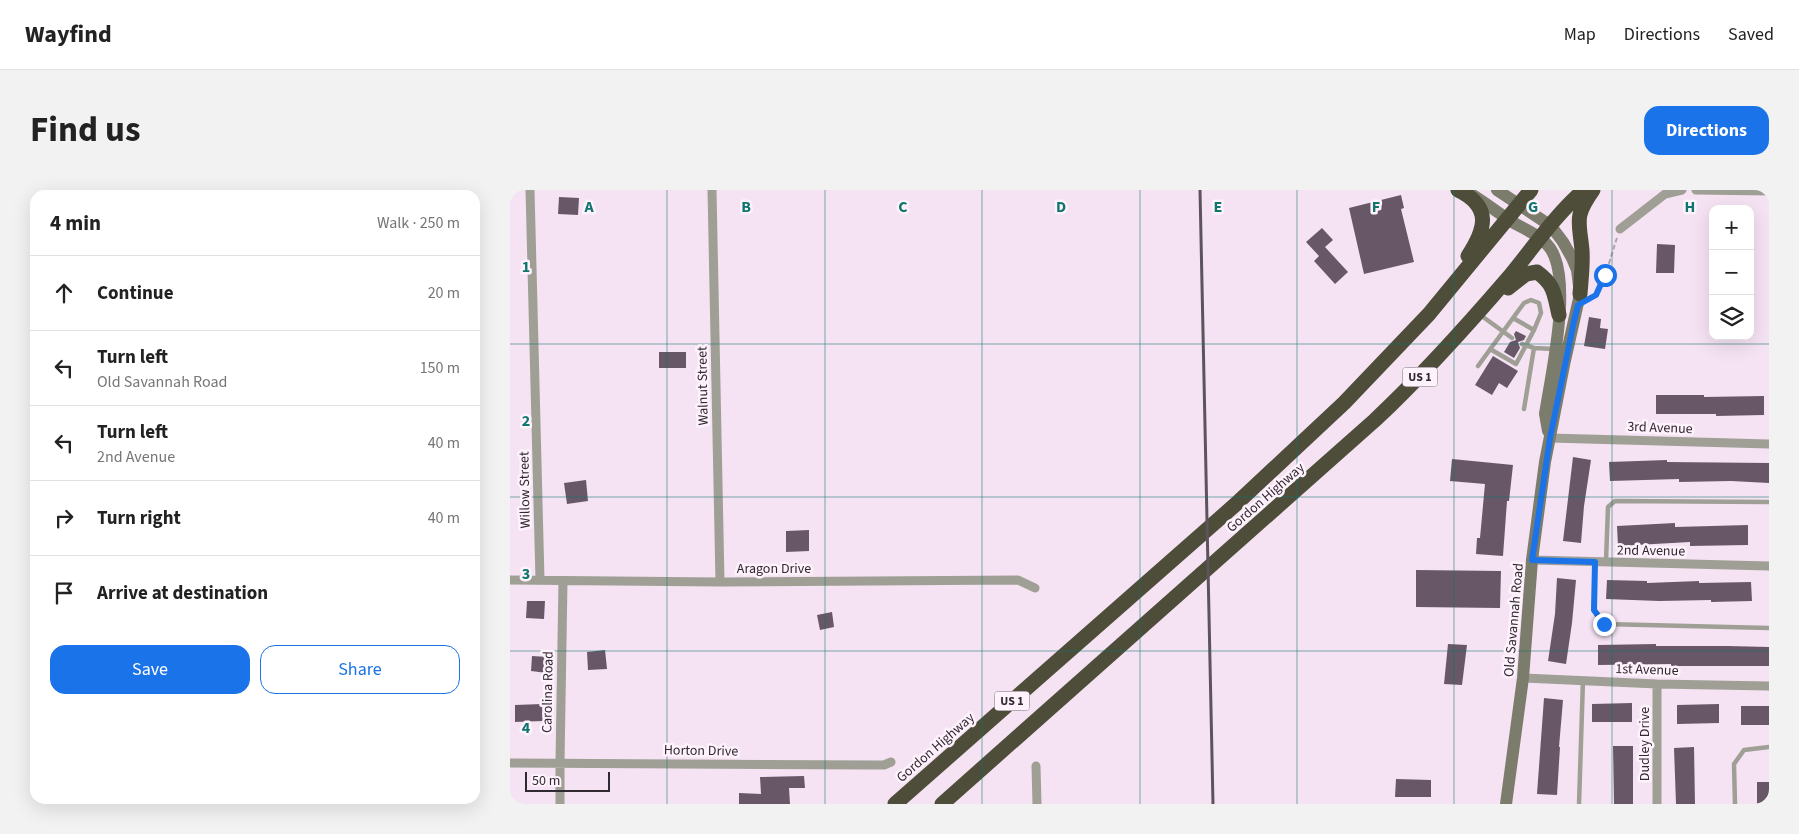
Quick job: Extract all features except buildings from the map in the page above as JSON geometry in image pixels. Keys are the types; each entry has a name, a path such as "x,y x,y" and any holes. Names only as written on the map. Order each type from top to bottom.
{"highway":[{"path":"1442,298 1478,241 1483,222 1481,213 1472,200 1458,190"},
{"name":"Gordon Highway","path":"895,804 1236,504 1344,403 1442,298 1531,190"},
{"name":"Gordon Highway","path":"942,804 1335,457 1407,390 1456,338 1584,190"},
{"path":"1579,300 1582,250 1578,217 1584,202 1593,190"},
{"path":"1478,313 1526,274 1537,272 1548,280 1554,292 1559,315"}],"street":[{"name":"Willow Street","path":"530,190 540,580"},
{"name":"Walnut Street","path":"712,190 720,582"},
{"name":"Old Savannah Road","path":"1464,190 1541,238 1549,247 1558,264 1560,277 1559,315 1545,414 1550,438"},
{"name":"Old Savannah Road","path":"1497,190 1551,226 1563,242 1577,270 1579,300 1550,438 1532,560 1523,678 1506,804"},
{"path":"1620,229 1665,194 1682,190"},
{"path":"1696,190 1769,192"},
{"name":"3rd Avenue","path":"1550,438 1769,444"},
{"name":"2nd Avenue","path":"1532,560 1769,566"},
{"name":"Aragon Drive","path":"510,580 720,582 1018,580 1035,588"},
{"name":"Carolina Road","path":"560,804 563,581"},
{"name":"1st Avenue","path":"1523,678 1657,684 1769,686"},
{"name":"Dudley Drive","path":"1657,684 1657,804"},
{"name":"Horton Drive","path":"510,763 884,765 891,762"},
{"path":"1036,766 1037,804"}],"lane":[{"path":"1478,366 1490,349 1502,332 1524,303 1531,300 1539,303 1541,313 1516,364 1490,349"},
{"path":"1478,313 1512,338"},
{"path":"1513,318 1534,330"},
{"path":"1525,345 1555,350"},
{"path":"1524,410 1534,348"},
{"path":"1606,563 1608,508 1615,501 1769,502"},
{"path":"1595,562 1594,610 1604,624 1769,628"},
{"path":"1579,804 1583,680"},
{"path":"1735,804 1734,764 1744,750 1769,747"}],"path":[{"path":"1579,300 1596,295 1605,275 1620,229"}],"railway":[{"path":"1200,190 1213,804"}],"route":[{"path":"1604,624 1594,610 1595,562 1532,560 1545,462 1578,305 1596,295 1605,275"}]}
